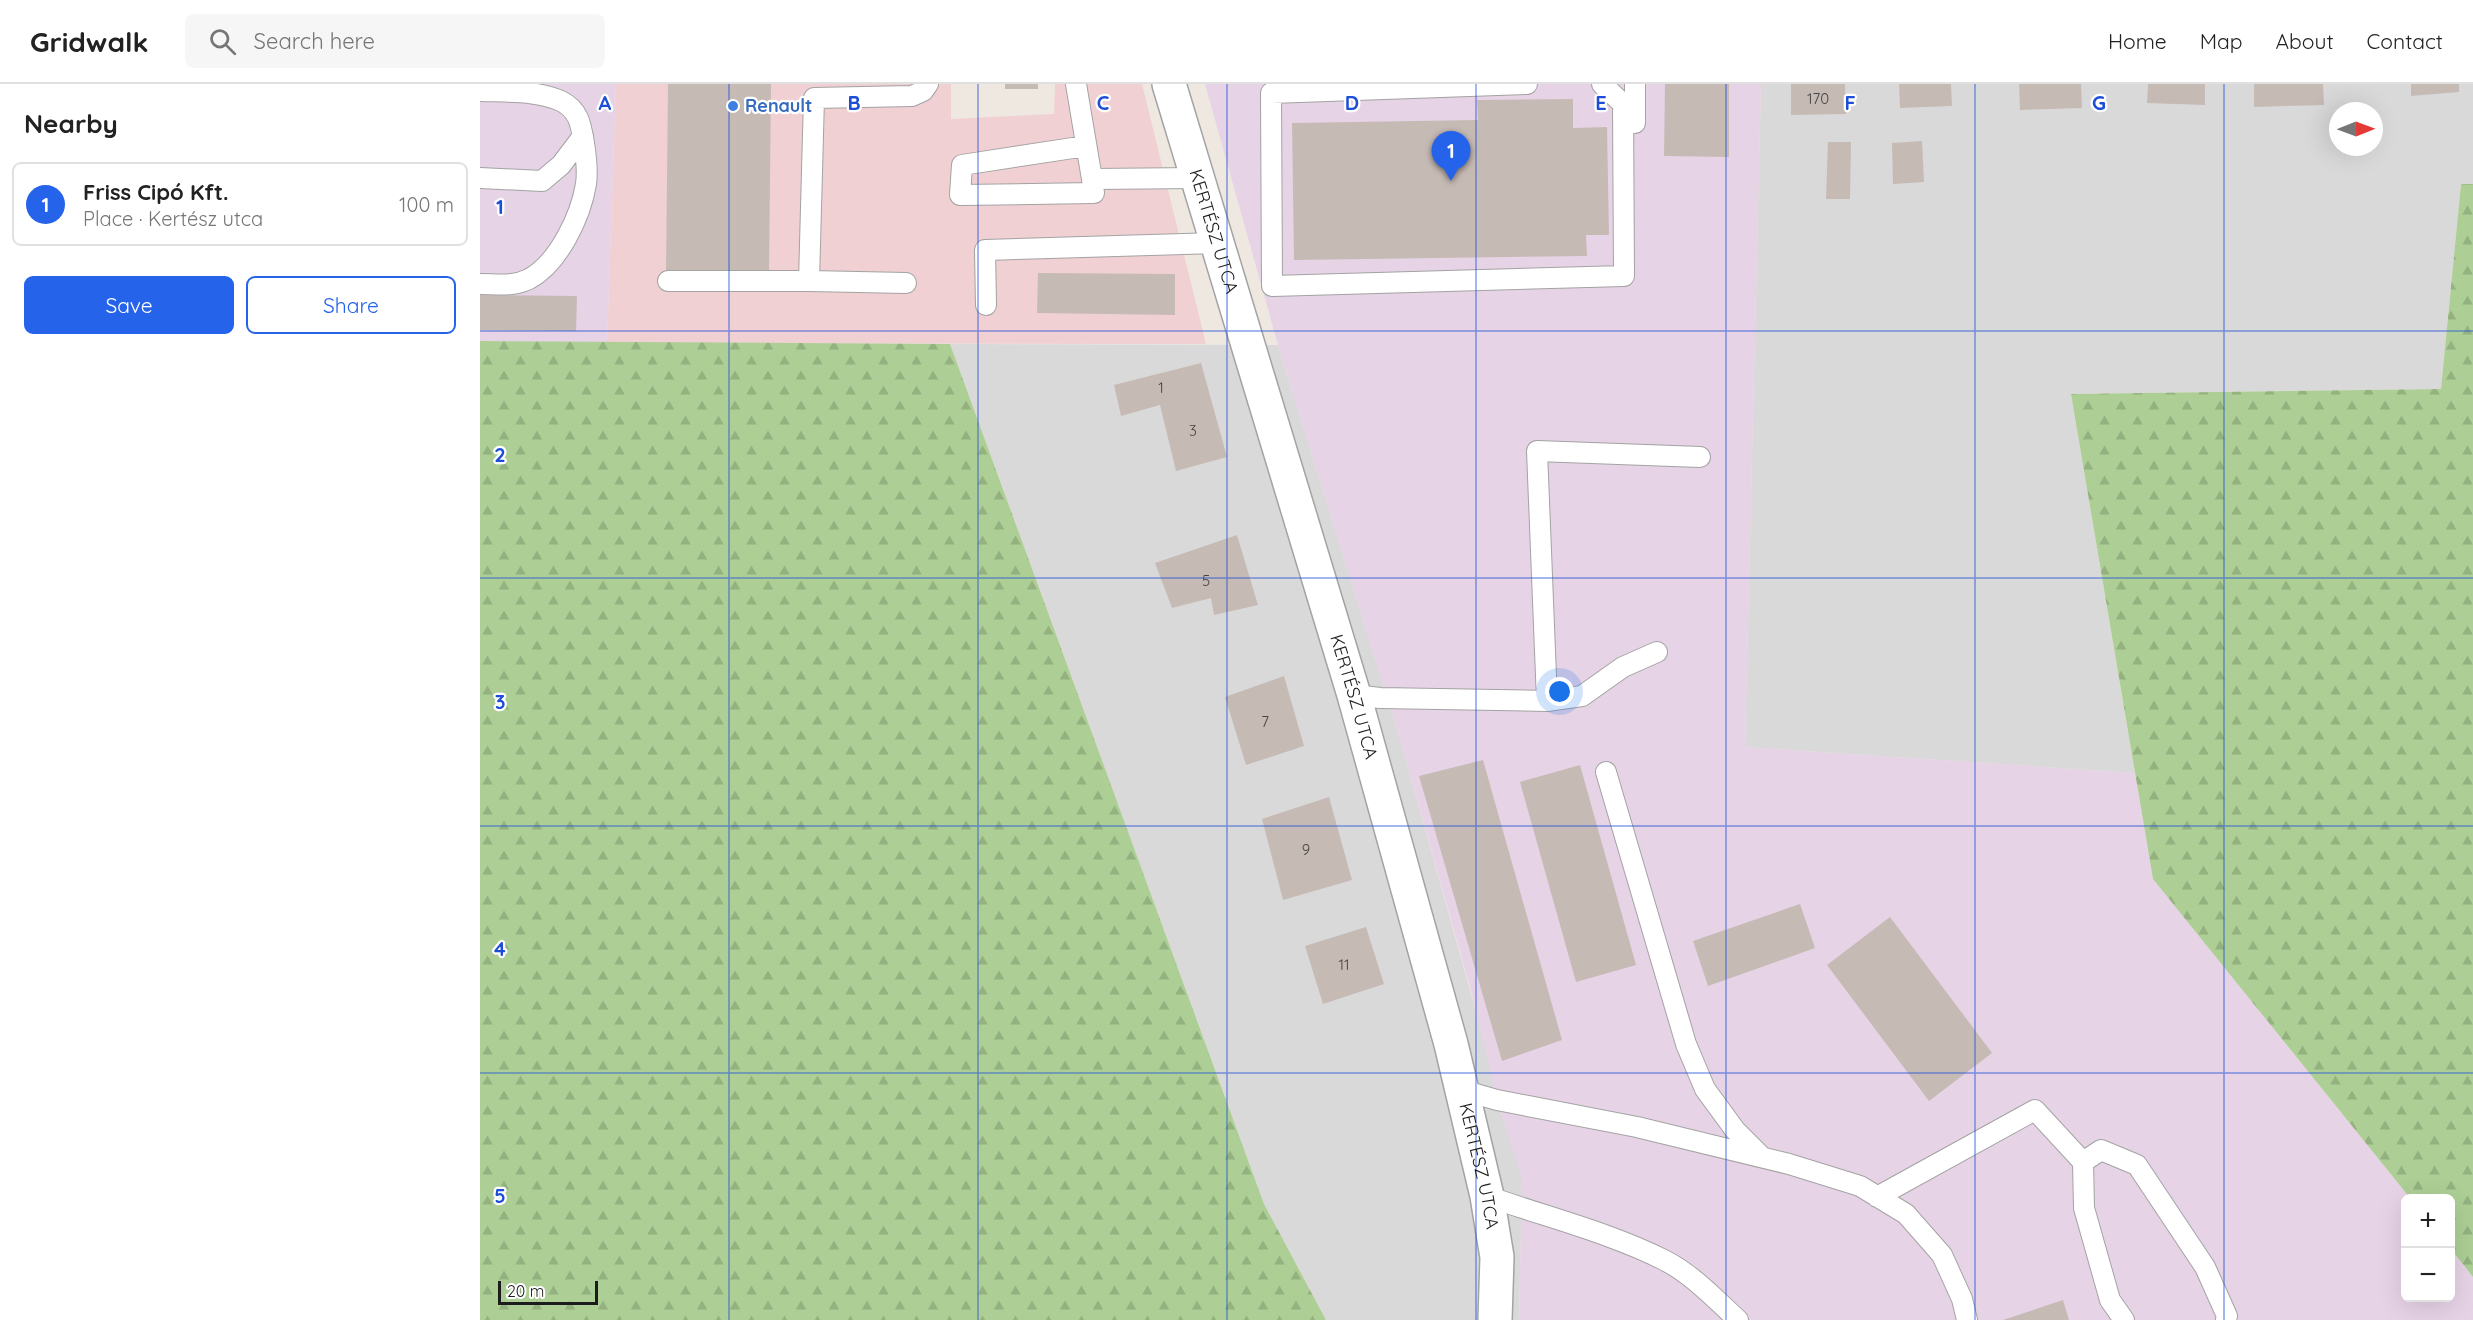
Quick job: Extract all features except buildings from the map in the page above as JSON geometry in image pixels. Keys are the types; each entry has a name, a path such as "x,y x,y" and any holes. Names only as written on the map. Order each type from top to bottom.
{"street":[{"name":"KERTÉSZ UTCA","path":"1169,84 1354,695 1462,1090 1487,1196 1497,1257 1496,1320"}],"lane":[{"path":"809,281 814,98 912,96 923,92 928,84"},
{"path":"1076,84 1094,193 960,195 962,165 1086,146"},
{"path":"1527,84 1271,93 1272,286 1624,276 1623,104 1602,84"},
{"path":"1635,84 1636,228"},
{"path":"480,91 532,93 562,102 573,110 581,121 586,182 576,220 551,261 529,279 509,285 480,284"},
{"path":"480,178 542,181 561,165 583,136"},
{"path":"1092,179 1197,178"},
{"path":"986,305 985,250 1217,243"},
{"path":"668,282 906,283"},
{"path":"1547,701 1537,451 1700,457"},
{"path":"1354,695 1380,698 1547,701 1582,696 1623,667 1657,652"},
{"path":"1606,772 1686,1044 1705,1089 1735,1130 1762,1157"},
{"path":"1462,1090 1497,1100 1637,1127 1762,1157 1860,1186 1906,1214 1942,1255 1962,1299 1967,1320"},
{"path":"1877,1197 2035,1110 2083,1162 2085,1208 2110,1300 2124,1320"},
{"path":"2083,1162 2101,1150 2137,1165 2205,1267 2227,1317 2226,1320"},
{"path":"1487,1196 1606,1235 1665,1260 1698,1283 1738,1320"}],"shaded area":[{"path":"480,84 616,84 607,343 480,341"},
{"path":"616,84 951,84 951,119 1054,114 1055,84 1142,84 1206,344 607,343"},
{"path":"1205,84 1761,84 1745,747 2135,773 2153,879 2407,1194 2401,1194 2401,1302 2455,1302 2455,1254 2473,1277 2473,1320 1519,1320 1522,1177 1497,1100 1470,987 1401,742 1278,345"},
{"path":"1761,84 2473,84 2473,184 2461,184 2441,389 2071,394 2135,773 1745,747"},
{"path":"950,344 1278,345 1401,742 1522,1177 1519,1320 1326,1320 1264,1204"}],"green space":[{"path":"2461,184 2473,184 2473,1277 2455,1254 2455,1194 2407,1194 2153,879 2071,394 2441,389"},
{"path":"480,341 950,344 1264,1204 1326,1320 480,1320"}],"place":[{"name":"Renault","path":"733,106"},
{"name":"Friss Cipó Kft.","path":"1451,181"}]}
